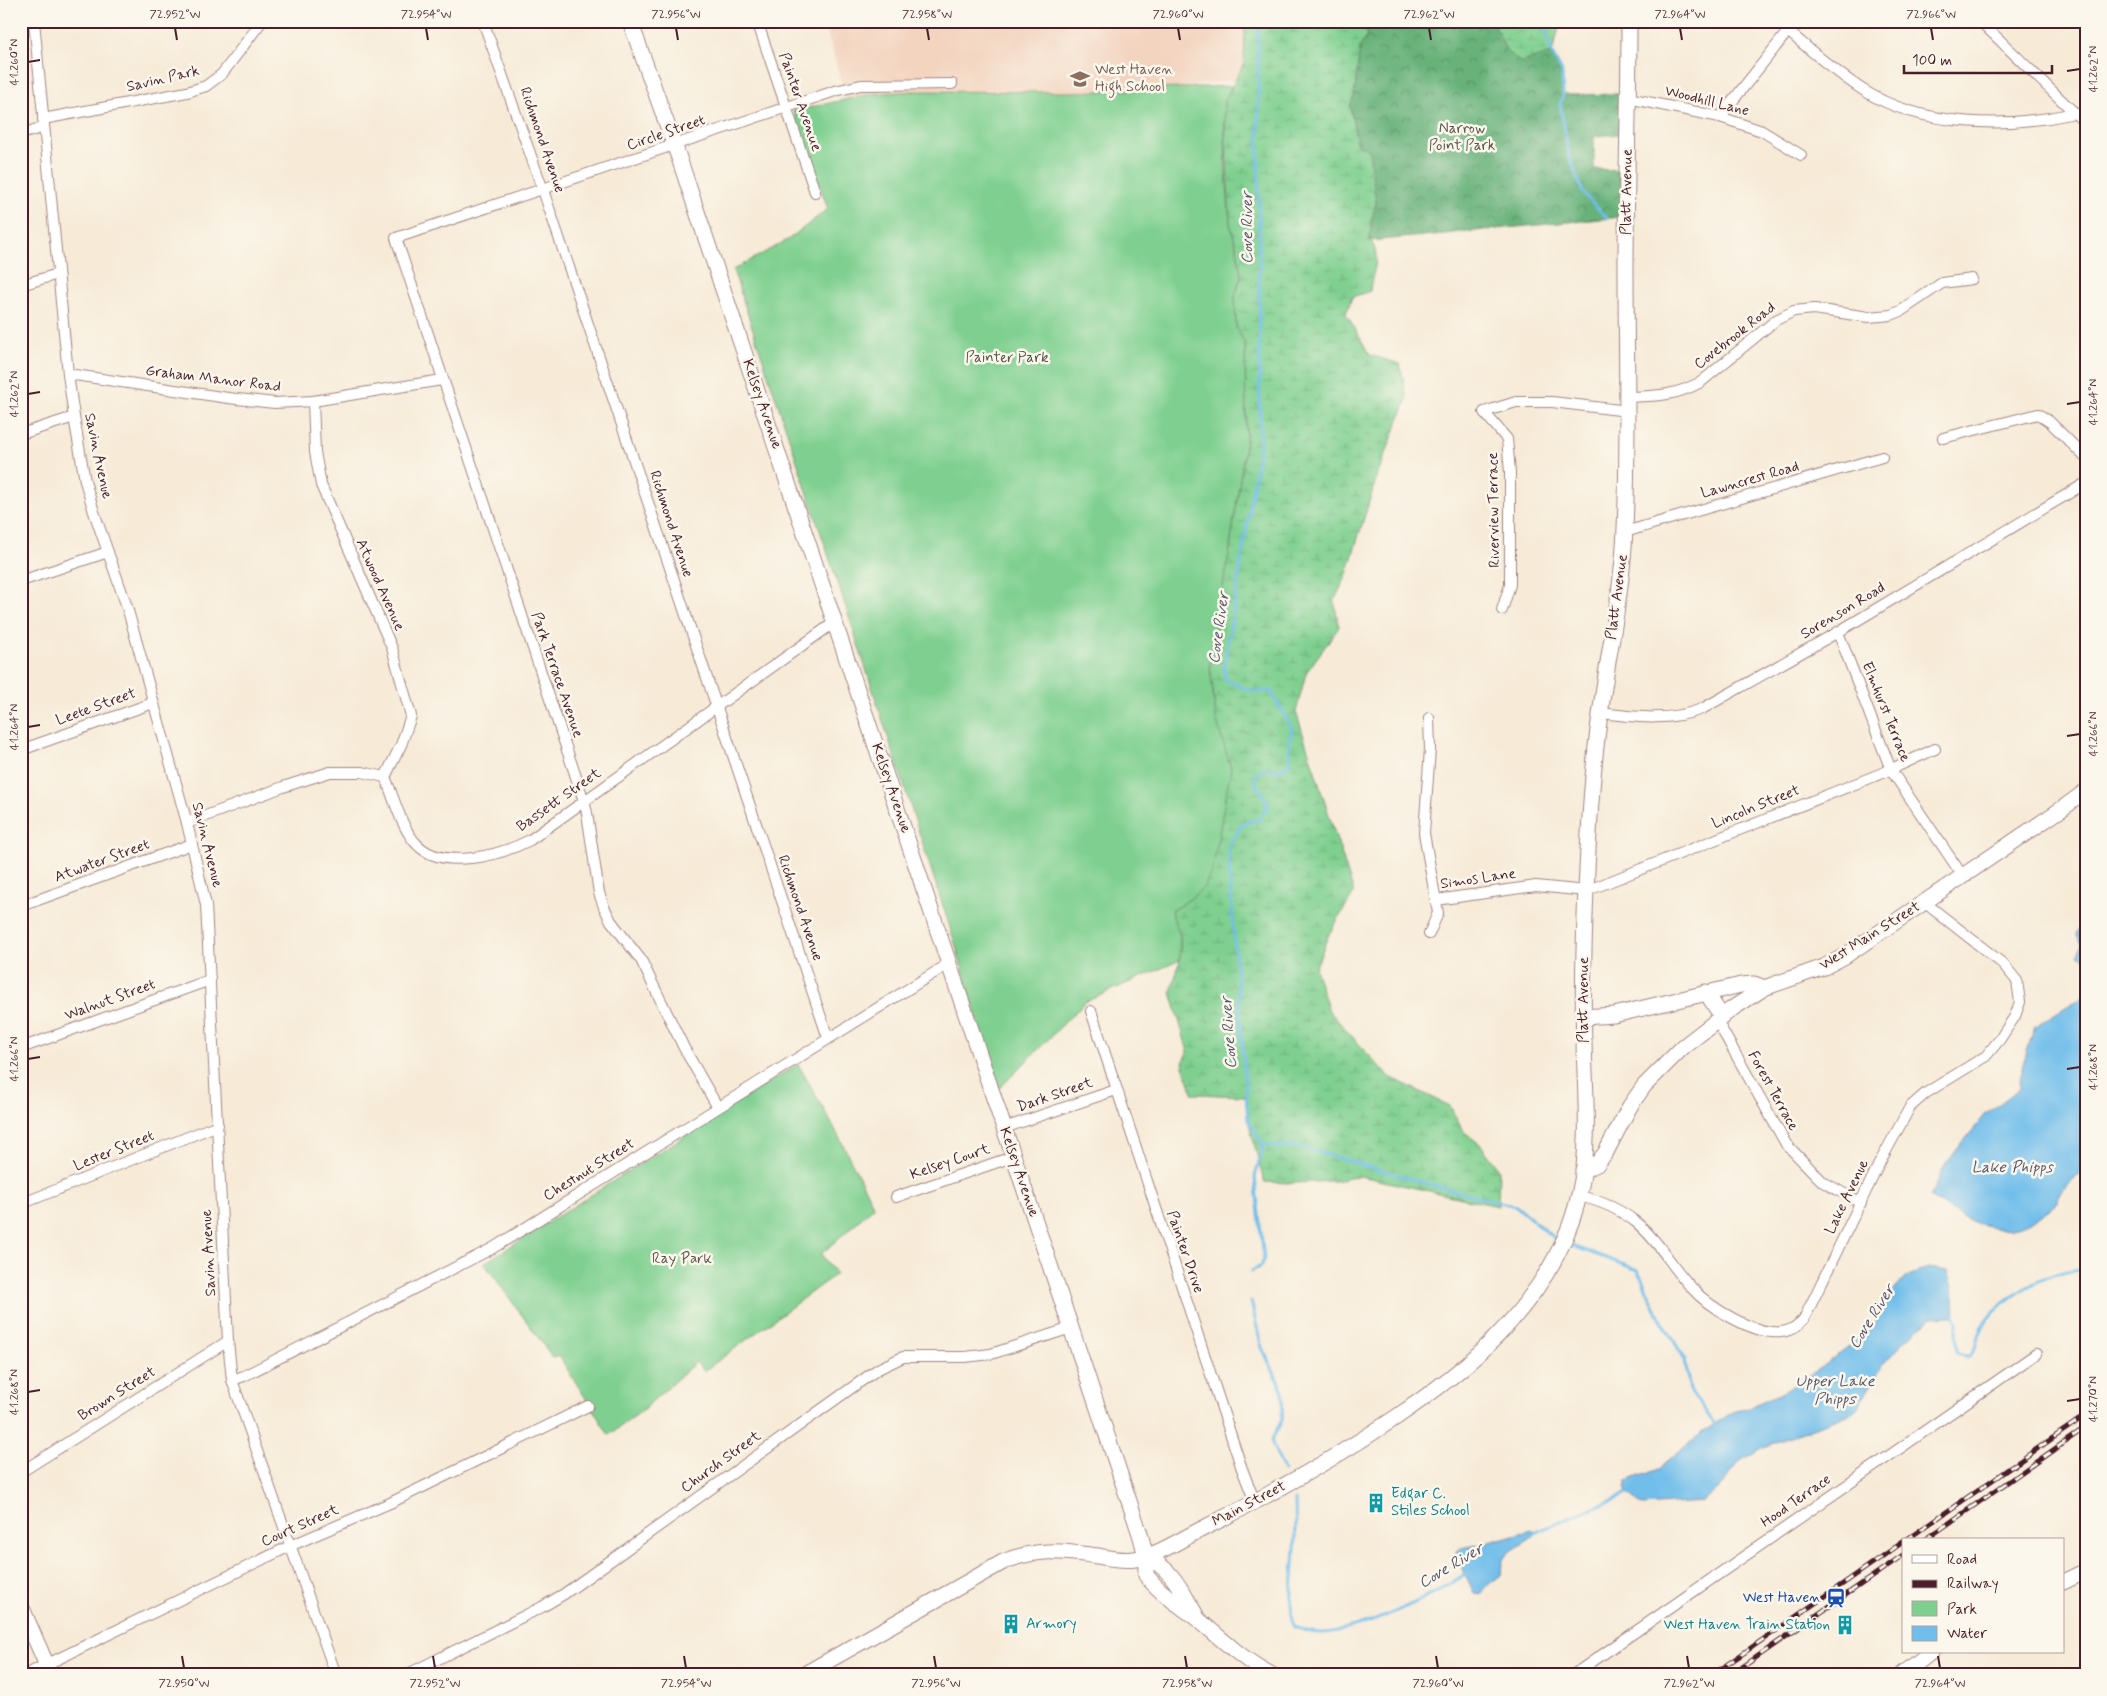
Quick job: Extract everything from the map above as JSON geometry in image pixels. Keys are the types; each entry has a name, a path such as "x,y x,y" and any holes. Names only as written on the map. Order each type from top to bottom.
{"street":[{"name":"Savin Avenue","path":"34,21 68,374 85,481 127,608 187,823 206,906 228,1341 232,1380 336,1675"},
{"name":"Savin Park","path":"21,134 44,123 187,92 206,86 222,74 262,21"},
{"name":"Richmond Avenue","path":"484,21 543,190 828,1038"},
{"name":"Kelsey Avenue","path":"630,21 675,146 950,963 1146,1556 1145,1571 1148,1578 1241,1657 1272,1675"},
{"name":"Painter Avenue","path":"757,21 815,192"},
{"name":"Platt Avenue","path":"1583,1170 1586,1102 1583,1017 1586,891 1600,713 1621,583 1625,532 1628,404 1626,266 1630,21"},
{"path":"1720,117 1796,21"},
{"path":"1980,21 2086,124"},
{"path":"1788,31 1864,91 1881,100 1914,112 1989,124 2021,122 2075,113"},
{"name":"Circle Street","path":"396,238 675,146 835,90 861,86 952,84"},
{"name":"Woodhill Lane","path":"1628,98 1720,117 1762,131 1801,154"},
{"name":"Park Terrace Avenue","path":"396,238 584,801 599,892 604,907 611,921 641,960 684,1048 717,1106"},
{"path":"21,285 58,274"},
{"name":"Covebrook Road","path":"1628,404 1666,396 1701,382 1776,320 1794,311 1814,309 1869,317 1890,315 1901,312 1942,283 1972,279"},
{"name":"Graham Manor Road","path":"68,374 228,398 275,403 313,401 442,380"},
{"name":"Atwood Avenue","path":"313,401 315,452 321,485 392,648 411,716 401,745 385,777"},
{"name":"Riverview Terrace","path":"1502,610 1510,585 1507,439 1484,412 1516,402 1628,404"},
{"path":"1943,438 2038,414 2050,422 2086,458"},
{"path":"21,434 74,417"},
{"name":"Lawncrest Road","path":"1625,532 1882,456"},
{"name":"Sorenson Road","path":"1600,713 1658,719 1689,715 1702,709 1838,632 2086,483"},
{"path":"21,582 108,552"},
{"name":"Bassett Street","path":"385,777 413,840 428,852 452,858 483,857 514,849 530,840 835,622"},
{"name":"Elmhurst Terrace","path":"1838,632 1891,770 1962,875"},
{"name":"Leete Street","path":"21,750 153,703"},
{"name":"Simos Lane","path":"1429,718 1430,749 1424,833 1436,900 1536,886 1586,891"},
{"name":"Lincoln Street","path":"1586,891 1891,770 1935,748"},
{"path":"187,823 283,787 330,772 362,772 385,777"},
{"name":"West Main Street","path":"1583,1170 1597,1164 1620,1122 1644,1086 1683,1048 1719,1019 1764,988 1824,967 1865,943 2086,791"},
{"name":"Atwater Street","path":"21,906 192,844"},
{"path":"1429,934 1438,913 1436,900"},
{"name":"Lake Avenue","path":"1579,1196 1611,1206 1638,1224 1691,1287 1710,1303 1750,1326 1776,1332 1792,1329 1804,1319 1910,1107 1926,1093 1986,1056 2015,1016 2020,1002 2017,981 2003,964 1924,902"},
{"name":"Chestnut Street","path":"232,1380 252,1372 493,1248 717,1106 950,963"},
{"name":"Walnut Street","path":"21,1048 210,980"},
{"path":"1583,1017 1614,1015 1742,985 1754,984 1764,988"},
{"path":"1706,992 1719,1019"},
{"name":"Painter Drive","path":"1090,1011 1242,1469 1255,1502"},
{"name":"Forest Terrace","path":"1719,1019 1786,1144 1823,1182 1861,1202"},
{"name":"Dark Street","path":"1004,1128 1116,1090"},
{"name":"Lester Street","path":"21,1204 218,1126"},
{"name":"Kelsey Court","path":"896,1197 1014,1156"},
{"name":"Main Street","path":"803,1675 996,1566 1018,1556 1049,1551 1125,1560 1146,1556 1255,1502 1357,1443 1454,1375 1492,1341 1528,1300 1548,1272 1566,1237 1579,1196 1583,1170"},
{"name":"Church Street","path":"406,1675 542,1608 564,1594 878,1369 895,1359 917,1355 965,1356 991,1354 1071,1328"},
{"name":"Brown Street","path":"21,1472 228,1341"},
{"name":"Hood Terrace","path":"1573,1675 2036,1354"},
{"name":"Court Street","path":"25,1675 48,1670 290,1546 390,1503 588,1406"},
{"path":"2064,1582 2086,1571"},
{"path":"21,1606 48,1670"},
{"path":"1902,1675 1928,1654"}],"shaded area":[{"name":"West Haven High School","path":"824,21 1285,21 1316,69 855,131"}],"green space":[{"path":"1245,21 1367,21 1367,35 1360,47 1354,96 1350,106 1357,143 1369,152 1376,203 1371,221 1370,240 1376,252 1376,259 1370,291 1352,297 1346,314 1370,355 1400,364 1407,399 1377,476 1346,577 1334,601 1339,627 1306,673 1296,712 1354,893 1329,934 1315,969 1329,1011 1388,1076 1450,1106 1463,1131 1480,1144 1499,1169 1498,1206 1360,1176 1335,1181 1264,1182 1248,1120 1245,1096 1193,1094 1183,1063 1188,1052 1171,992 1180,960 1180,936 1171,911 1190,899 1222,742 1216,719 1210,666 1215,622 1227,567 1246,439 1245,344 1236,327 1235,296 1241,276 1237,249 1230,224 1224,102 1244,63"},
{"name":"Narrow Point Park","path":"1367,21 1493,21 1529,61 1536,56 1552,53 1562,72 1563,95 1621,94 1621,134 1594,136 1594,169 1620,170 1622,217 1370,241 1371,221 1376,203 1369,152 1357,143 1350,105 1354,96 1360,47 1367,35"},
{"path":"1493,21 1561,21 1552,53 1520,62 1507,52"},
{"name":"Painter Park","path":"1232,86 1224,102 1226,172 1230,224 1237,249 1241,276 1235,296 1236,327 1245,344 1246,439 1227,567 1215,622 1210,666 1216,719 1231,768 1213,867 1205,886 1190,899 1171,911 1180,936 1180,960 1085,1002 998,1090 955,943 733,270 789,239 828,209 793,111 871,94 915,91 1072,92"},
{"name":"Ray Park","path":"798,1064 836,1131 874,1207 821,1254 836,1274 704,1371 696,1362 639,1413 609,1435 559,1356 553,1358 484,1263"}],"water":[{"path":"2086,920 2086,959 2078,955 2082,943 2076,934 2081,923"},
{"name":"Lake Phipps","path":"2086,992 2086,1172 2077,1176 2064,1188 2058,1203 2033,1221 2021,1226 1997,1228 1984,1226 1971,1221 1936,1201 1930,1196 1946,1163 1986,1114 2019,1089 2023,1064 2035,1026 2082,997"},
{"name":"Upper Lake Phipps","path":"1928,1268 1948,1271 1954,1297 1955,1316 1932,1317 1904,1341 1885,1362 1858,1407 1850,1414 1761,1448 1740,1461 1722,1485 1703,1502 1642,1506 1627,1493 1625,1487 1627,1481 1658,1469 1703,1432 1733,1412 1748,1408 1785,1391 1820,1368 1874,1327 1885,1301 1906,1277"},
{"path":"1532,1530 1536,1533 1504,1558 1501,1575 1488,1585 1481,1594 1474,1593 1457,1557 1457,1551 1461,1548 1483,1544"}],"waterway":[{"name":"Cove River","path":"1258,21 1260,443 1224,669 1226,680 1251,691 1271,691 1292,729 1289,744 1290,762 1280,770 1263,769 1256,774 1255,782 1269,804 1260,819 1242,824 1229,846 1229,869 1248,1120 1263,1145 1304,1148 1428,1184 1516,1206 1555,1239"},
{"path":"1544,21 1552,53 1562,72 1563,95 1560,104 1569,156 1583,193 1607,218"},
{"name":"Cove River","path":"1252,1271 1261,1266 1264,1260 1255,1177 1263,1145"},
{"name":"Cove River","path":"1573,1246 1638,1270 1656,1310 1685,1360 1690,1391 1717,1427"},
{"name":"Cove River","path":"1953,1313 1957,1322 1957,1351 1969,1356 1975,1349 1981,1328 1989,1317 2013,1296 2027,1287 2057,1274 2086,1269"},
{"name":"Cove River","path":"1251,1301 1261,1345 1283,1392 1282,1420 1271,1441 1284,1471"},
{"name":"Cove River","path":"1532,1534 1630,1493"},
{"name":"Cove River","path":"1295,1500 1296,1535 1291,1606 1294,1627 1318,1633 1337,1631 1376,1620 1416,1602 1467,1573"}],"railway":[{"path":"1909,1538 2086,1415"},
{"path":"1928,1538 2086,1427"},
{"path":"1712,1675 1902,1543"},
{"path":"1731,1675 1902,1556"}],"place":[{"name":"West Haven High School","path":"1080,79"},
{"name":"Edgar C. Stiles School","path":"1376,1503"},
{"name":"West Haven","path":"1836,1598"},
{"name":"Armory","path":"1011,1624"},
{"name":"West Haven Train Station","path":"1845,1625"}]}
